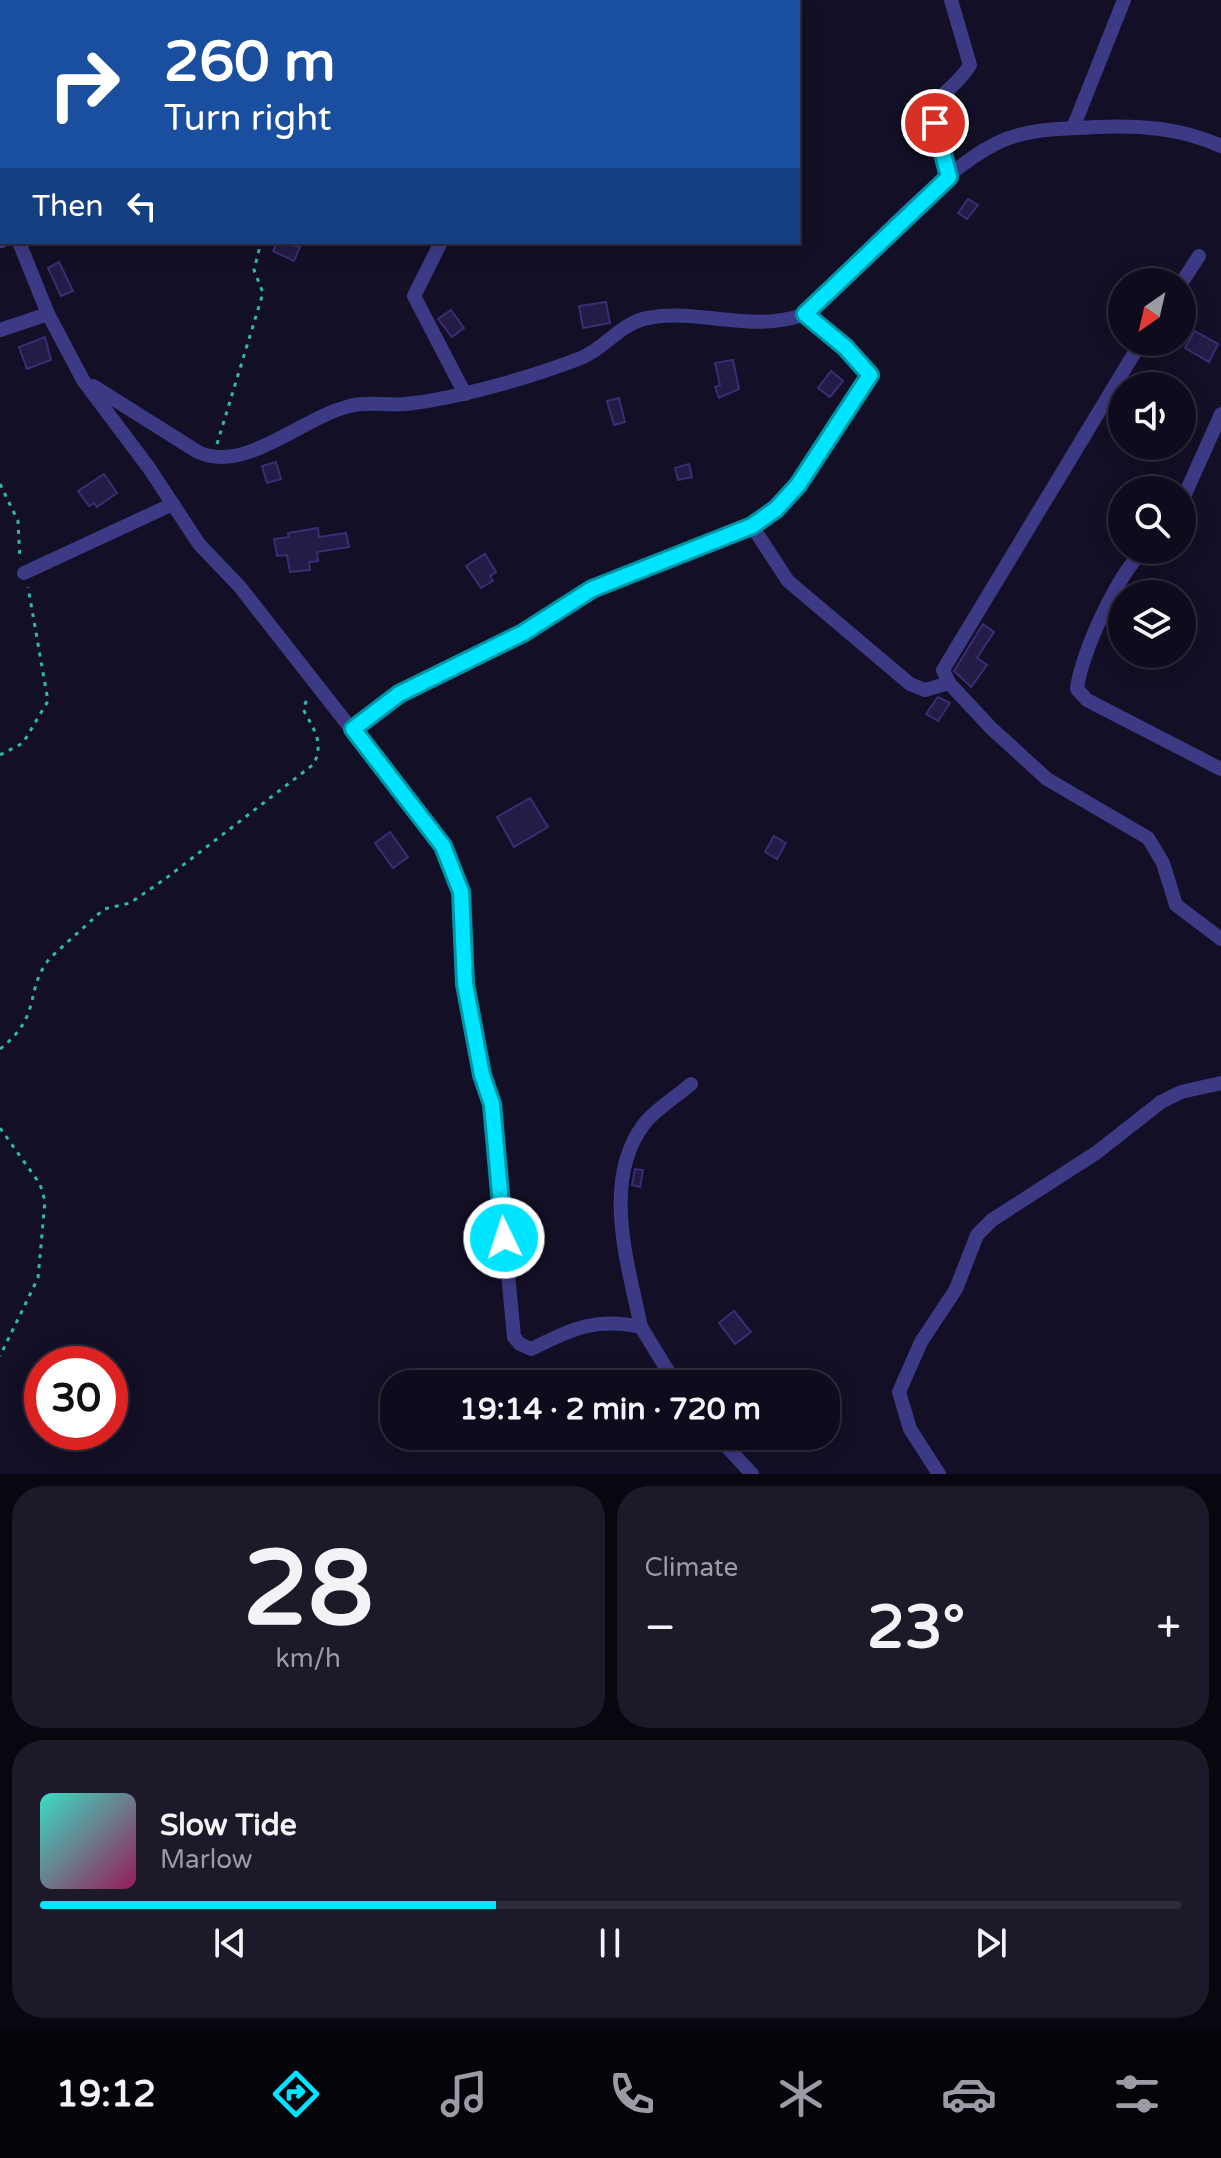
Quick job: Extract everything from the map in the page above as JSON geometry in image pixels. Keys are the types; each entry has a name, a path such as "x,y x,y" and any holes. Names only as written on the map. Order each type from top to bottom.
{"street":[{"path":"949,177 933,112 940,98 952,90 970,65 951,0"},
{"path":"1073,128 1124,0"},
{"path":"83,380 163,432 212,458 234,458 328,412 352,405 402,405 465,394 583,357 631,321 653,317 758,323 788,320 805,314 949,177 977,154 1009,137 1073,128 1164,128 1221,146"},
{"path":"20,244 48,314 83,380 199,544 240,587 443,846 461,892 465,984 494,1116 514,1337 531,1349 598,1322 612,1321 641,1327"},
{"path":"440,244 414,296 465,394"},
{"path":"1191,268 1199,256"},
{"path":"0,330 48,314"},
{"path":"353,729 399,694 523,633 592,589 752,526 776,509 798,485 870,375 845,347 805,314"},
{"path":"1132,356 943,666 949,683 999,736 1047,779 1148,838 1163,863 1176,905 1221,939"},
{"path":"1193,476 1221,414"},
{"path":"24,573 173,504"},
{"path":"752,526 788,581 910,684 925,690 949,683"},
{"path":"1132,564 1085,653 1077,689 1087,700 1221,769"},
{"path":"939,1474 910,1429 899,1392 921,1342 956,1289 977,1235 992,1220 1096,1153 1161,1102 1181,1092 1221,1083"},
{"path":"667,1370 641,1327 620,1203 630,1151 645,1124 691,1084"},
{"path":"730,1450 752,1474"}],"path":[{"path":"212,458 263,293 254,270 260,244"},
{"path":"0,484 18,521 24,573 48,701 23,743 0,755"},
{"path":"0,1049 22,1030 31,1015 43,966 50,958 104,909 130,903 165,879 314,764 320,750 319,737 303,709 314,682"},
{"path":"0,1128 40,1184 45,1201 38,1278 0,1356"}],"building":[{"path":"916,124 925,136 916,143 907,131"},
{"path":"968,199 978,205 967,219 958,213"},
{"path":"276,244 300,247 294,261 273,251"},
{"path":"59,262 73,291 61,296 48,268"},
{"path":"606,302 610,323 583,328 579,306"},
{"path":"451,310 464,328 452,337 438,319"},
{"path":"1196,332 1218,344 1209,362 1196,354"},
{"path":"45,337 51,360 27,369 19,347"},
{"path":"733,360 739,389 719,398 715,387 720,385 715,363"},
{"path":"831,371 843,381 830,397 818,388"},
{"path":"619,398 625,422 614,425 607,401"},
{"path":"276,462 281,479 267,483 262,466"},
{"path":"689,464 692,477 678,480 675,468"},
{"path":"104,474 117,493 97,507 94,503 89,506 78,491"},
{"path":"318,528 319,537 346,533 349,547 317,552 318,561 309,562 310,570 290,572 287,555 277,556 274,539 289,537 288,533"},
{"path":"485,554 496,572 490,576 493,581 481,588 466,566"},
{"path":"983,624 994,632 977,658 987,665 971,687 954,671"},
{"path":"938,697 950,703 938,721 926,714"},
{"path":"530,798 548,827 514,847 497,817"},
{"path":"390,832 408,857 393,868 375,843"},
{"path":"774,836 786,843 777,859 765,852"},
{"path":"635,1169 643,1170 640,1187 632,1185"},
{"path":"734,1311 751,1332 735,1344 719,1323"}],"route":[{"path":"504,1238 492,1104 482,1075 465,984 461,892 443,846 353,729 399,694 523,633 592,589 752,526 776,509 798,485 834,425 870,375 845,347 805,314 949,177 942,160 935,123"}]}
